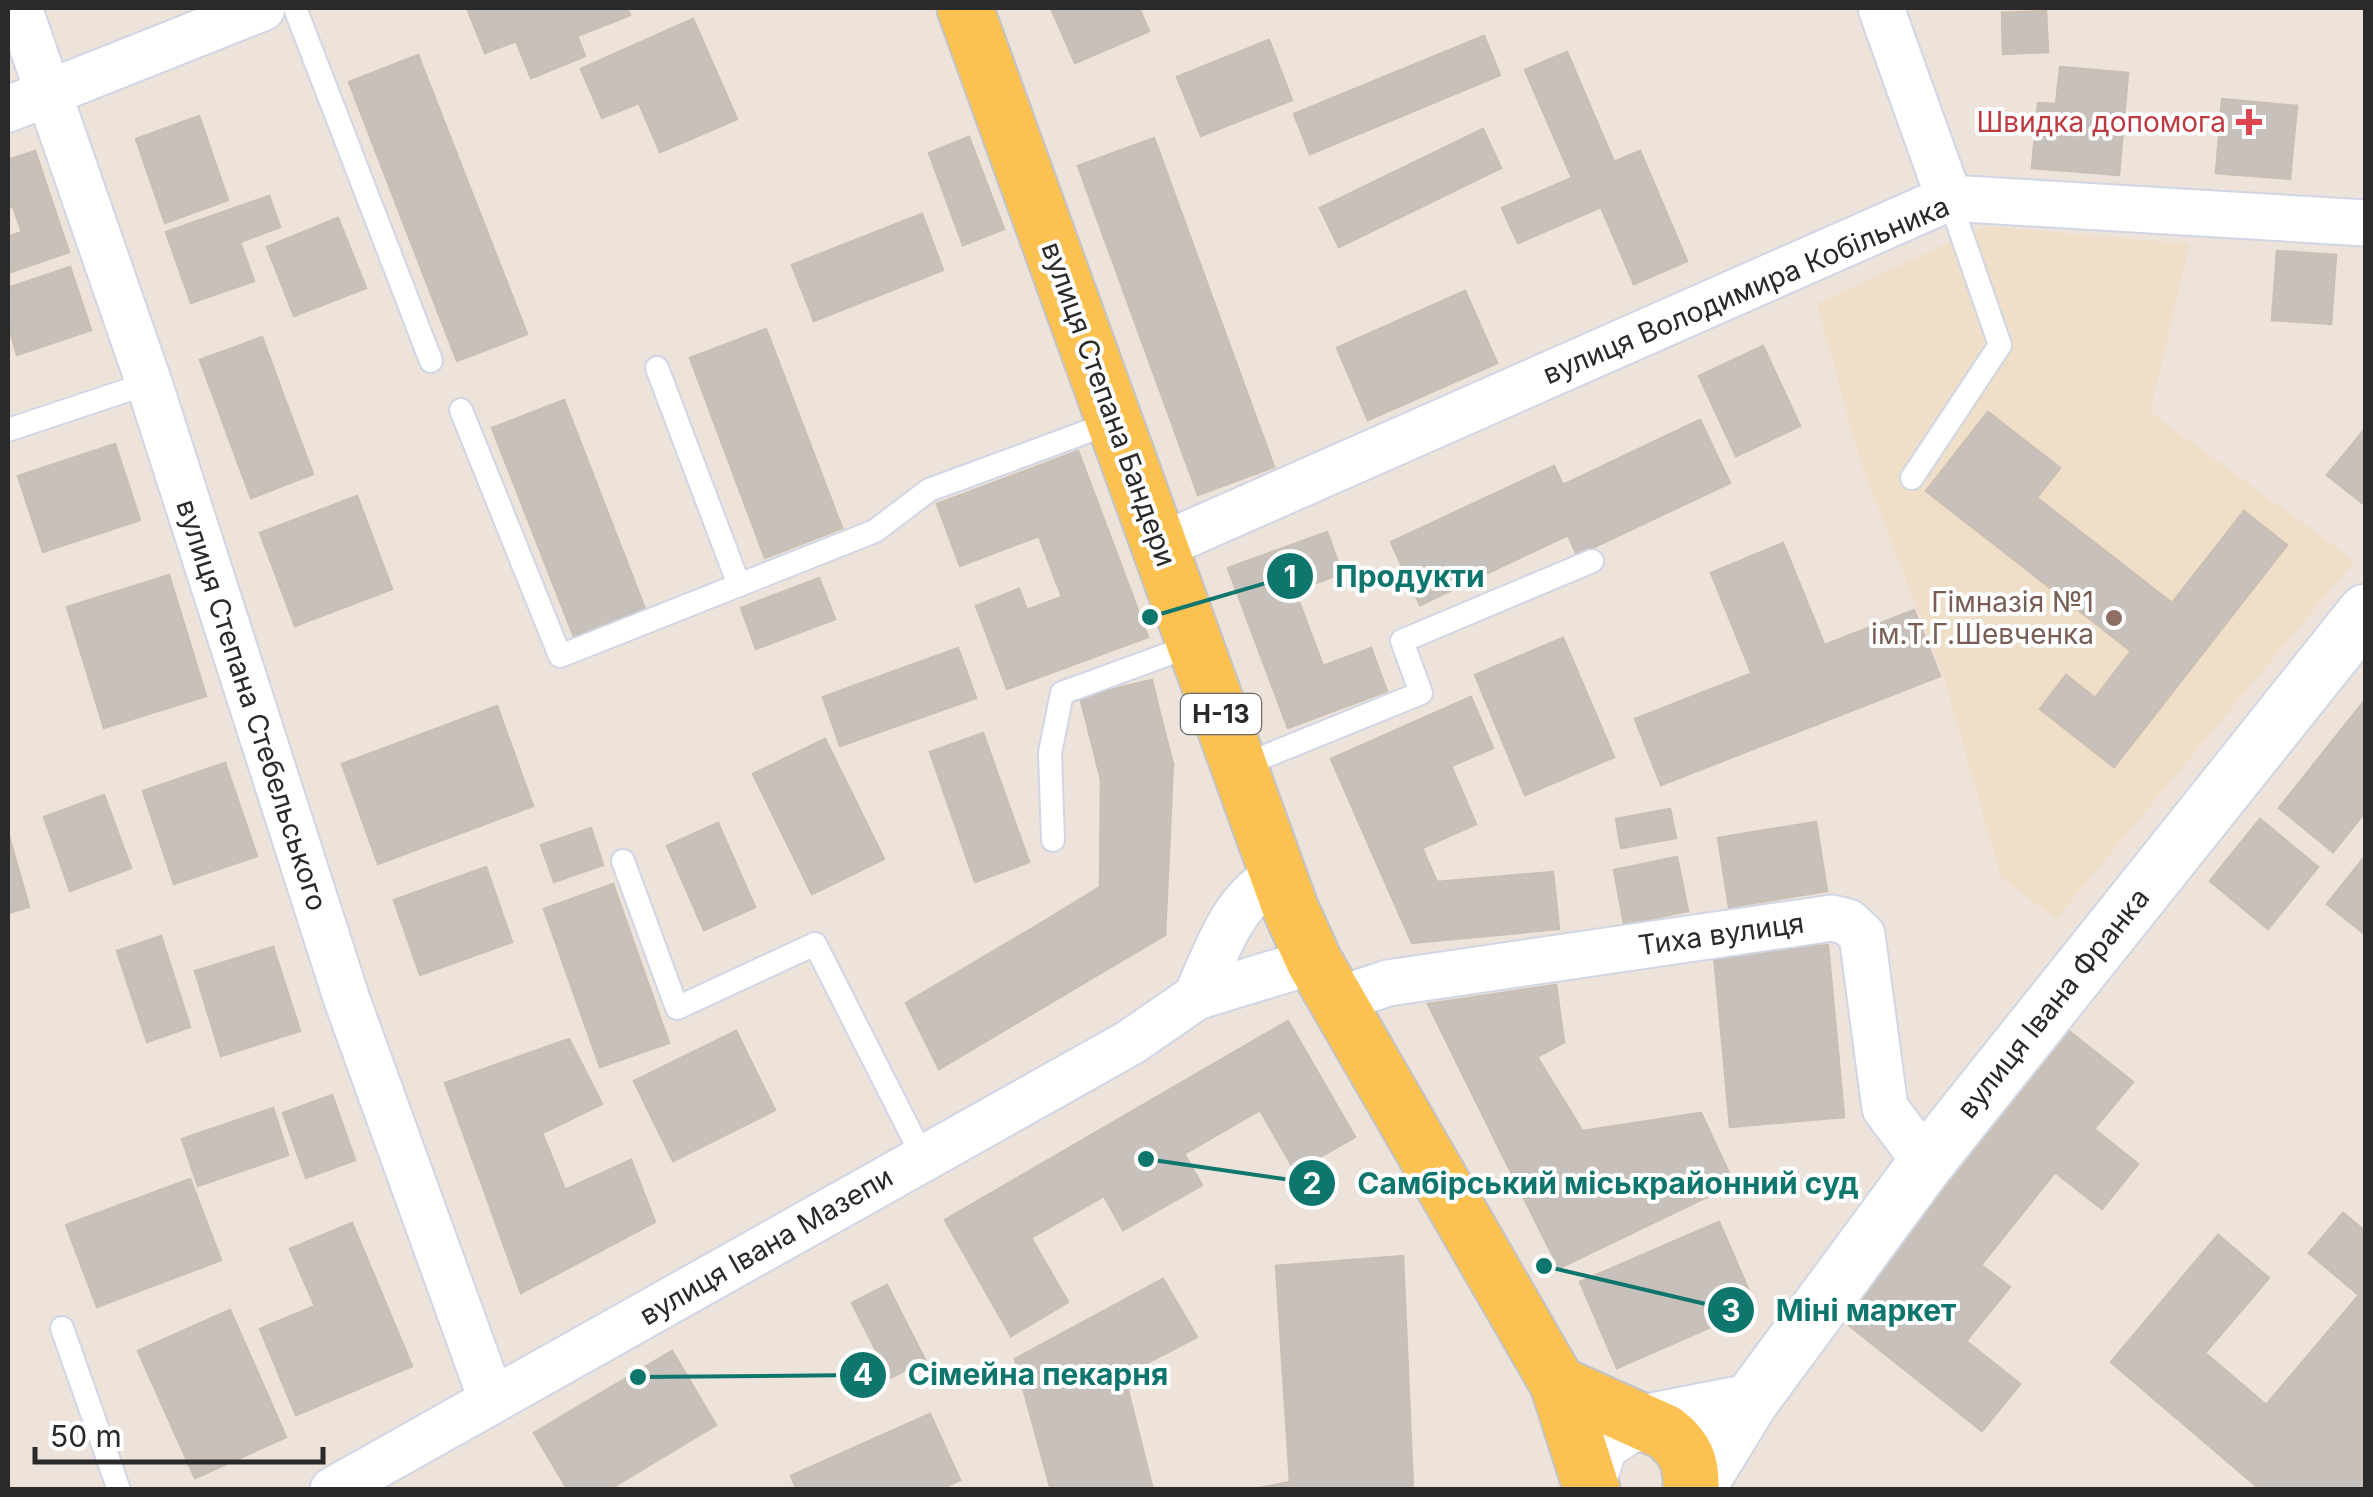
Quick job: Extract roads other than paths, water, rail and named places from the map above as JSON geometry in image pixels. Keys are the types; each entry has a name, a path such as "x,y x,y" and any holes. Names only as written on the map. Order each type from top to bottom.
{"main road":[{"name":"вулиця Степана Бандери","path":"965,8 1278,876 1326,980 1558,1384 1591,1482"},
{"name":"вулиця Івана Франка","path":"1694,1490 1750,1402 1926,1163 2366,612"},
{"path":"1558,1384 1644,1422"},
{"path":"1591,1482 1600,1444 1627,1426 1750,1402"},
{"name":"вулиця Івана Франка","path":"1644,1422 1665,1432 1688,1455 1694,1490"}],"street":[{"name":"вулиця Степана Стебельського","path":"19,8 28,102 149,383 347,1000 492,1401"},
{"path":"28,102 262,8"},
{"path":"1882,8 1949,198"},
{"name":"вулиця Володимира Кобільника","path":"1161,546 1949,198 2366,222"},
{"name":"вулиця Івана Мазепи","path":"1196,997 1236,914 1255,888 1278,876"},
{"name":"Тиха вулиця","path":"1326,980 1407,980 1832,918 1848,922 1862,935 1885,1108 1926,1163"},
{"name":"вулиця Івана Мазепи","path":"333,1490 1131,1042 1196,997 1326,980"}],"lane":[{"path":"296,8 431,360"},
{"path":"1912,478 2000,345 1949,198"},
{"path":"657,368 738,585"},
{"path":"8,430 149,383"},
{"path":"461,410 560,656 875,531 929,490 1116,421"},
{"path":"1239,767 1421,693 1402,641 1592,560"},
{"path":"1052,840 1050,752 1062,693 1196,644"},
{"path":"622,861 677,1008 815,944 923,1157"},
{"path":"62,1328 119,1490"}],"place":[{"name":"Швидка допомога","path":"2249,122"},
{"name":"Продукти","path":"1150,617"},
{"name":"Гімназія №1 ім.Т.Г.Шевченка","path":"2114,618"},
{"name":"Самбірський міськрайонний суд","path":"1146,1159"},
{"name":"Міні маркет","path":"1544,1266"},
{"name":"Сімейна пекарня","path":"638,1377"}]}
